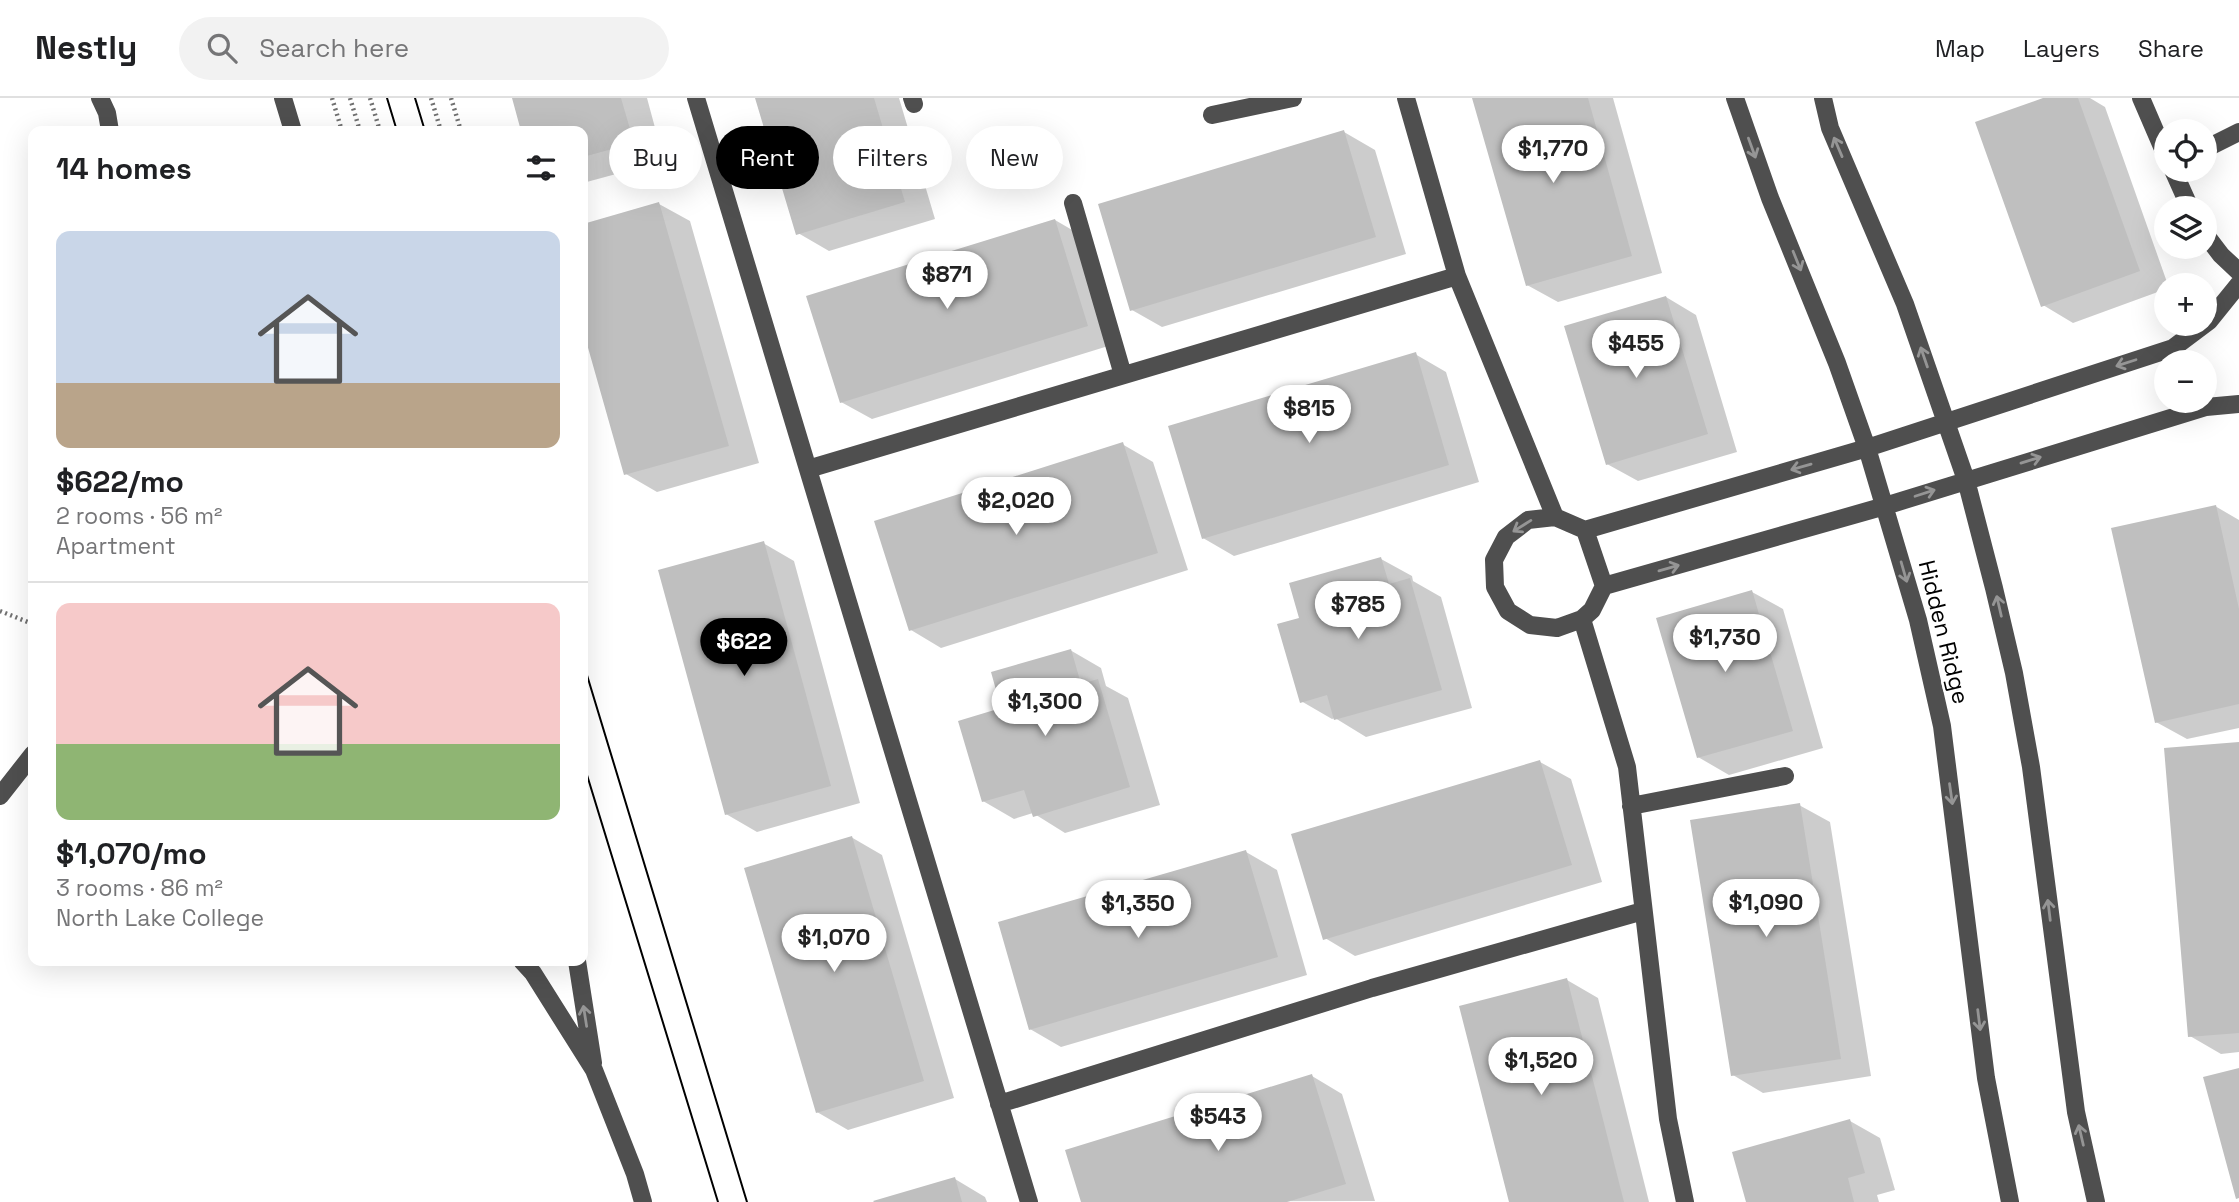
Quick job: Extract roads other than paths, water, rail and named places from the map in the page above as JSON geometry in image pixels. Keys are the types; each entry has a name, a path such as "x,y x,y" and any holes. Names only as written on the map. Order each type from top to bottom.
{"street":[{"path":"100,98 109,126"},
{"path":"283,98 291,126"},
{"path":"696,98 1029,1202"},
{"path":"1212,115 1293,98"},
{"path":"1406,98 1457,276 1555,517"},
{"name":"Hidden Ridge","path":"1735,98 1770,198 1838,363 1867,448 1918,620 1942,726 1986,1078 2010,1202"},
{"path":"1823,98 1830,128 1905,304 1966,480 2017,686 2031,767 2076,1112 2096,1202"},
{"path":"2141,98 2154,128"},
{"path":"2217,143 2239,132"},
{"path":"1073,203 1123,375"},
{"path":"2217,250 2239,272"},
{"path":"808,468 1457,276"},
{"path":"2180,350 2209,321 2239,284"},
{"path":"1585,530 1604,586 1592,610 1582,618 1557,628 1530,625 1508,611 1495,587 1494,560 1506,537 1528,520 1555,517 1585,530 2154,361"},
{"path":"2217,406 2239,404"},
{"path":"1604,586 1885,506 2171,413"},
{"path":"1582,618 1627,767 1668,1119 1685,1202"},
{"path":"0,796 28,760"},
{"path":"1631,806 1786,776"},
{"path":"999,1104 1372,988 1643,911"},
{"path":"527,966 594,1070 635,1174 643,1202"},
{"path":"578,966 594,1070"}],"tram line":[{"path":"387,98 395,126"},
{"path":"415,98 423,126"},
{"path":"588,678 747,1202"},
{"path":"588,778 718,1202"}]}
